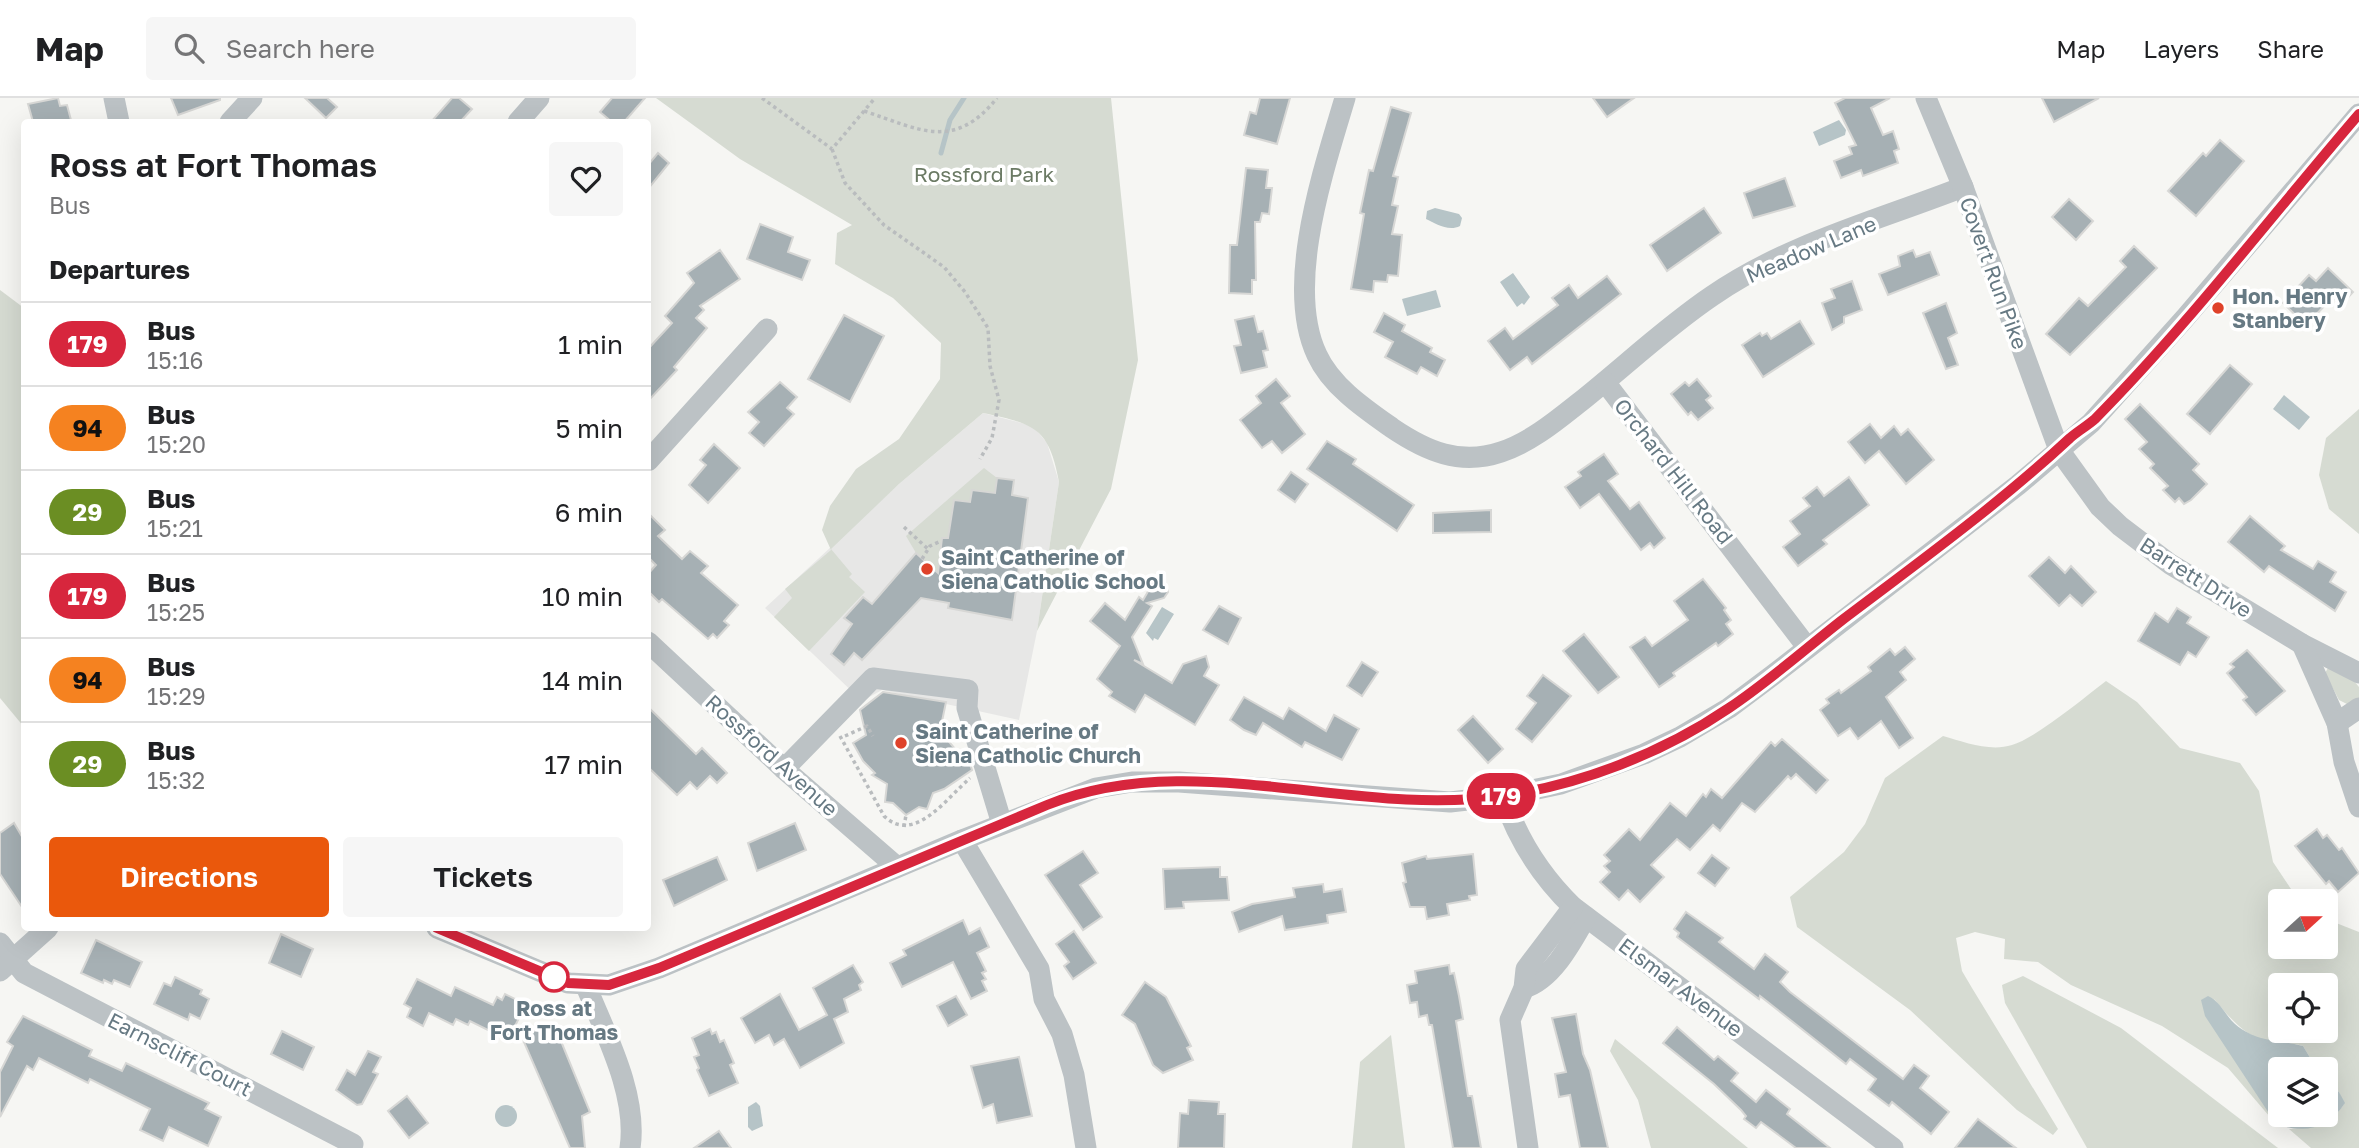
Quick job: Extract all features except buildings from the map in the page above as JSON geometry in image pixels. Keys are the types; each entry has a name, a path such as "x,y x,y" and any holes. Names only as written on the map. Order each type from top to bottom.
{"street":[{"path":"114,98 118,119"},
{"path":"233,119 252,98"},
{"path":"521,119 539,98"},
{"name":"Orchard Hill Road","path":"1345,98 1324,173 1305,277 1306,312 1311,340 1318,358 1334,380 1359,403 1420,446 1458,457 1492,455 1520,445 1605,382 1807,647"},
{"name":"Covert Run Pike","path":"1926,98 1963,187 2059,450"},
{"path":"444,931 568,983 586,986 609,985 1070,796 1132,782 1220,784 1441,803 1503,796 1562,784 1644,754 1680,737 1729,708 1962,530 2091,423 2146,364 2359,114"},
{"name":"Meadow Lane","path":"1605,382 1697,306 1742,276 1805,246 1963,187"},
{"path":"651,458 767,329"},
{"name":"Barrett Drive","path":"2059,450 2100,507 2120,526 2170,564 2302,644 2359,673"},
{"path":"2302,644 2337,723 2344,762 2359,807"},
{"name":"Rossford Avenue","path":"651,645 784,769 897,867"},
{"path":"784,769 873,678 968,690 967,708 1002,824"},
{"path":"2337,723 2359,708"},
{"name":"Elsmar Avenue","path":"1503,796 1508,812 1549,883 1579,912 1893,1148"},
{"path":"962,841 1040,969 1044,999 1062,1034 1074,1075 1086,1148"},
{"path":"1528,1148 1510,1020 1524,988 1525,969 1579,912"},
{"path":"4,958 44,931"},
{"name":"Earnscliff Court","path":"4,958 24,973 353,1144"},
{"path":"586,986 628,1095 633,1117 630,1148"}],"path":[{"path":"762,98 832,149 845,183 884,225 944,267 988,328 989,366 999,401 992,438 980,459"},
{"path":"832,149 875,98"},
{"path":"864,111 927,131 954,132 982,117 997,98"},
{"path":"904,527 928,549"},
{"path":"922,559 928,549 941,541"},
{"path":"855,731 867,726 873,736"},
{"path":"836,728 884,816 892,824 913,826 973,775 986,770"},
{"path":"904,827 906,815"},
{"path":"913,826 915,834"}],"shaded area":[{"path":"1839,120 1846,130 1845,135 1819,146 1813,132"},
{"path":"1435,208 1459,214 1462,218 1460,226 1446,227 1426,219 1427,211"},
{"path":"1513,273 1530,297 1524,305 1522,303 1517,307 1500,282"},
{"path":"1436,290 1441,307 1407,316 1402,299"},
{"path":"2284,395 2310,417 2299,430 2273,409"},
{"name":"Saint Catherine of Siena Catholic School","path":"983,413 1033,426 1047,443 1059,482 1037,631 1019,720 882,690 862,701 765,608 899,484"},
{"path":"1162,607 1174,614 1158,640 1154,638 1153,641 1146,633"},
{"path":"2208,996 2216,1001 2243,1030 2268,1039 2268,1043 2303,1046 2310,1057 2268,1057 2268,1112 2205,1016 2201,1000"},
{"path":"2338,1091 2339,1092 2345,1103 2338,1112"},
{"path":"756,1102 760,1106 763,1126 752,1131 748,1127 748,1107"},
{"path":"502,1105 510,1105 517,1112 517,1120 510,1127 502,1127 495,1120 495,1112"},
{"path":"2287,1127 2315,1127 2306,1129"}],"green space":[{"name":"Rossford Park","path":"656,98 1111,98 1138,360 1111,489 1037,631 1059,482 1055,464 1044,439 1036,431 1027,425 983,413 899,484 831,549 852,574 849,577 865,592 809,651 774,617 792,598 785,589 831,550 822,530 830,506 856,469 899,439 940,379 941,343 893,298 835,264 837,233 852,225 740,159"},
{"path":"0,290 21,306 21,723 0,698"},
{"path":"2359,409 2359,534 2329,509 2319,475 2326,438"},
{"path":"984,468 997,478 995,493 972,490 970,502 954,500 948,538 941,538 941,576 916,553 906,536"},
{"path":"2328,668 2353,680 2359,687 2359,698 2349,705 2339,700 2325,673"},
{"path":"2106,681 2137,702 2180,748 2240,763 2259,791 2273,862 2291,889 2268,889 2268,959 2338,959 2338,924 2359,932 2359,1148 2311,1148 2289,1129 2338,1127 2338,1112 2344,1104 2338,1091 2338,1057 2310,1057 2303,1046 2282,1043 2338,1043 2338,973 2268,973 2268,1042 2239,1026 2214,999 2268,1115 2228,1068 2162,1026 2071,985 2038,962 2004,959 2005,939 1975,932 1956,938 1962,971 2058,1129 2053,1135 2017,1110 1910,1010 1797,927 1790,897 1844,852 1865,824 1885,778 1943,736 1977,745 2004,747 2022,741 2047,726"},
{"path":"2023,976 2121,1028 2278,1148 2087,1148 2005,1003 2002,985"},
{"path":"1391,1035 1405,1148 1352,1148 1360,1062"},
{"path":"1615,1039 1748,1148 1651,1148 1638,1100 1610,1051"}],"waterway":[{"path":"941,153 950,120 964,98"}],"bus line":[{"name":"179","path":"444,931 568,983 586,986 609,985 659,968 1047,805 1096,788 1132,782 1179,782 1441,803 1503,796 1562,784 1644,754 1706,723 1729,708 1962,530 2059,450 2072,436 2091,423 2146,364 2359,114"}],"place":[{"name":"Hon. Henry Stanbery","path":"2218,308"},
{"name":"Saint Catherine of Siena Catholic School","path":"927,569"},
{"name":"Saint Catherine of Siena Catholic Church","path":"901,743"},
{"name":"Ross at Fort Thomas","path":"554,977"}]}
